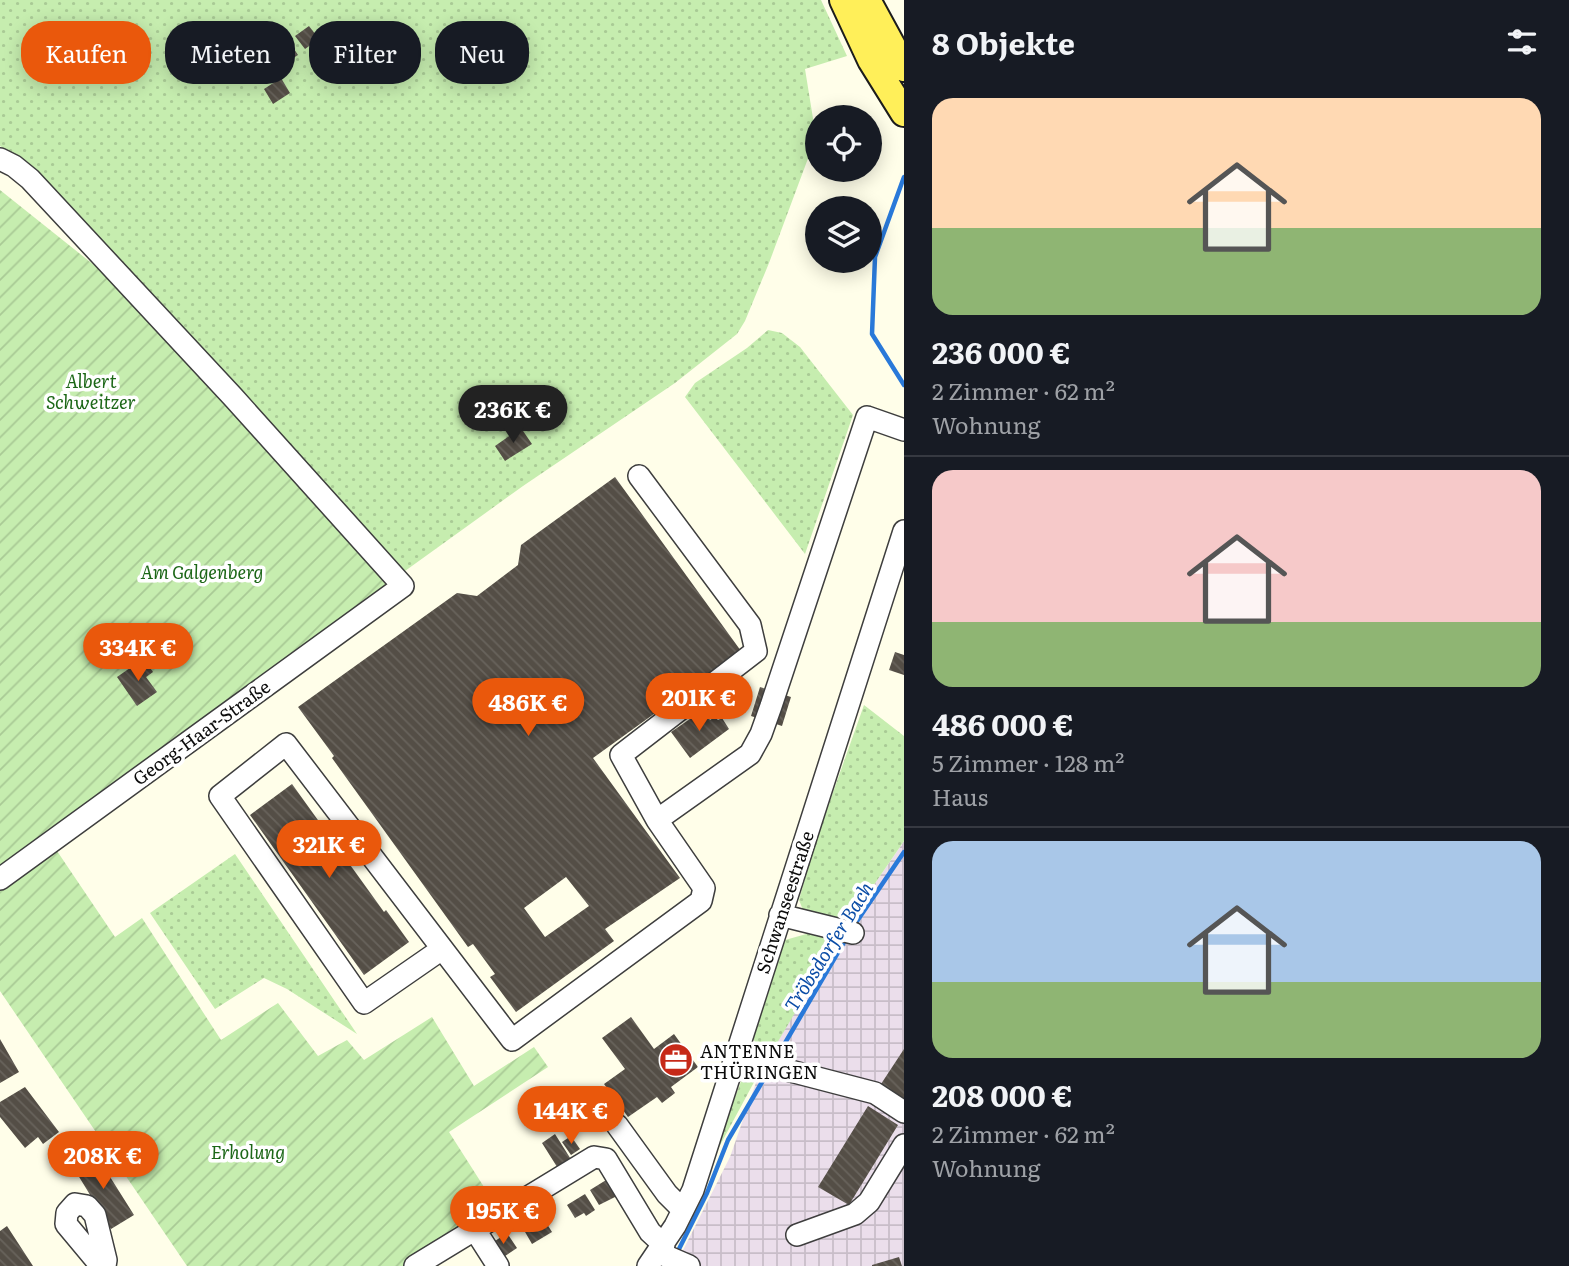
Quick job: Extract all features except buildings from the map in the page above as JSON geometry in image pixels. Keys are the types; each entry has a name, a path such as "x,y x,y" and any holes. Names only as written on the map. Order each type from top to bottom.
{"main road":[{"path":"843,0 871,60 904,113"},
{"path":"867,0 904,68"}],"street":[{"name":"Georg-Haar-Straße","path":"0,159 30,179 224,387 403,586 0,879"},
{"path":"657,820 750,754 771,706 867,417 904,430"},
{"path":"442,948 364,1003 220,796 286,744 442,948 512,1040 701,901 704,888 657,820 621,755 756,651 750,625 639,475"},
{"name":"Schwanseestraße","path":"657,1254 693,1190 904,531"},
{"path":"780,915 853,933"},
{"path":"737,1053 779,1068 875,1093 904,1112"},
{"path":"617,1125 667,1194 683,1210"},
{"path":"797,1235 855,1214 869,1202 904,1145"},
{"path":"415,1266 594,1157 606,1159 650,1232 657,1254 689,1266"},
{"path":"475,1230 498,1266"}],"shaded area":[{"path":"904,841 904,1266 675,1266 730,1157 760,1071 847,924"}],"green space":[{"path":"0,0 821,0 847,56 805,69 811,105 805,105 805,166 769,263 737,334 675,383 523,486 405,571 165,307 27,163 0,146"},
{"name":"Am Galgenberg","path":"0,190 104,273 225,401 385,580 385,588 0,869"},
{"path":"768,330 782,333 800,347 853,415 805,554 685,397 695,383 747,348"},
{"path":"864,705 904,736 904,841 847,924 803,910 799,900 814,846"},
{"name":"Erholung","path":"55,848 115,937 142,918 221,1040 278,1003 318,1056 347,1040 364,1060 432,1017 474,1086 534,1047 548,1067 449,1132 498,1209 406,1266 187,1266 0,991 0,885"},
{"path":"235,854 357,1034 287,989 264,978 215,1009 150,913"},
{"path":"810,933 838,940 773,1050 757,1045 752,1037 780,948 785,940"},
{"path":"753,1069 760,1071 710,1164 743,1076"}],"waterway":[{"name":"Tröbsdorfer Bach","path":"904,177 875,257 872,334 904,385"},
{"name":"Tröbsdorfer Bach","path":"853,927 904,852"},
{"name":"Tröbsdorfer Bach","path":"778,1055 847,937"},
{"name":"Tröbsdorfer Bach","path":"679,1249 707,1193 728,1140 765,1077"}],"place":[{"name":"ANTENNE THÜRINGEN","path":"676,1060"}],"park label":[{"name":"Albert Schweitzer","path":"91,390"}]}
